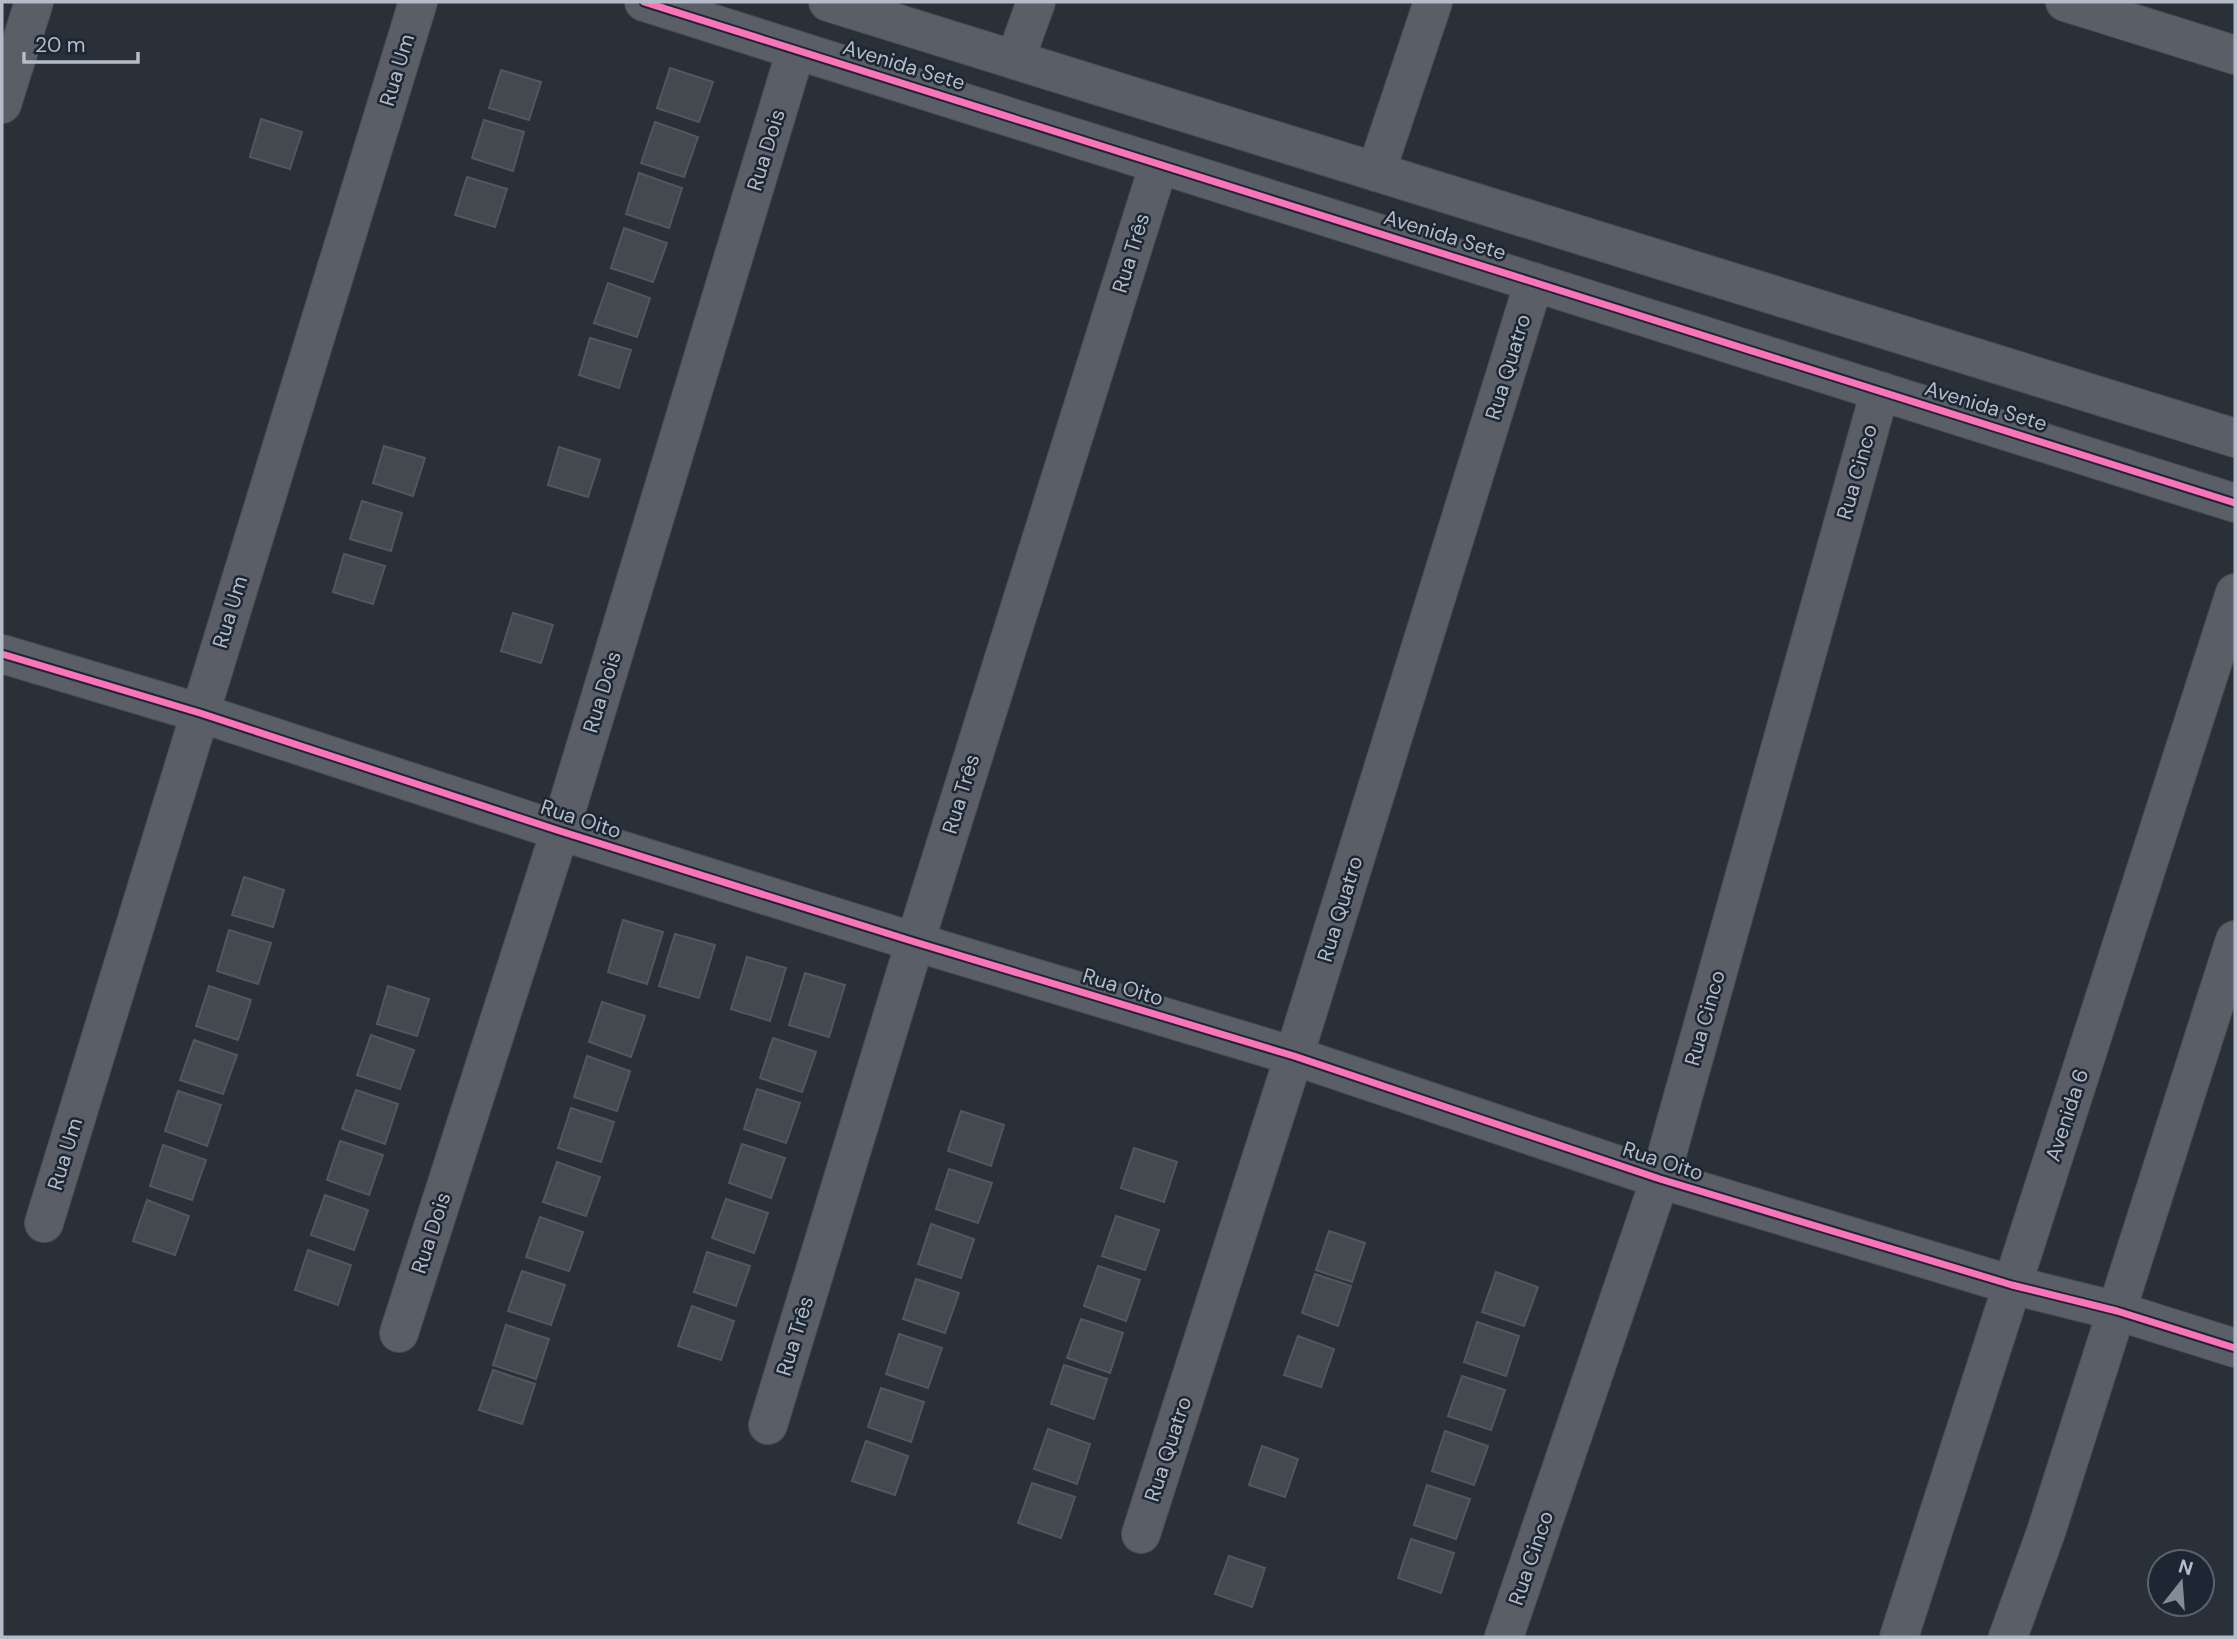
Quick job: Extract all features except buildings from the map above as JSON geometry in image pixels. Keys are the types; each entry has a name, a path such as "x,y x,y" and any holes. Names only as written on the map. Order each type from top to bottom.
{"street":[{"path":"2,104 10,49 34,2"},
{"name":"Rua Um","path":"44,1223 418,2"},
{"name":"Avenida Sete","path":"644,2 2235,503"},
{"name":"Avenida Sete","path":"828,2 2235,438"},
{"path":"1015,60 1035,2"},
{"path":"1376,172 1433,2"},
{"path":"2065,2 2235,55"},
{"name":"Rua Dois","path":"399,1333 560,831 796,50"},
{"name":"Rua Três","path":"768,1425 915,942 1158,164"},
{"name":"Rua Quatro","path":"1141,1534 1294,1056 1534,282"},
{"name":"Rua Cinco","path":"1504,1637 1660,1179 1880,391"},
{"name":"Avenida 6","path":"1899,1637 2235,593"},
{"name":"Rua Oito","path":"2,654 200,713 560,831 915,942 1294,1056 1660,1179 2012,1285 2117,1311 2235,1348"},
{"path":"2008,1637 2046,1532 2233,957"}],"cycle path":[{"path":"644,2 2235,503"},
{"path":"2,654 200,713 560,831 915,942 1294,1056 1660,1179 2012,1285 2117,1311 2235,1348"}]}
